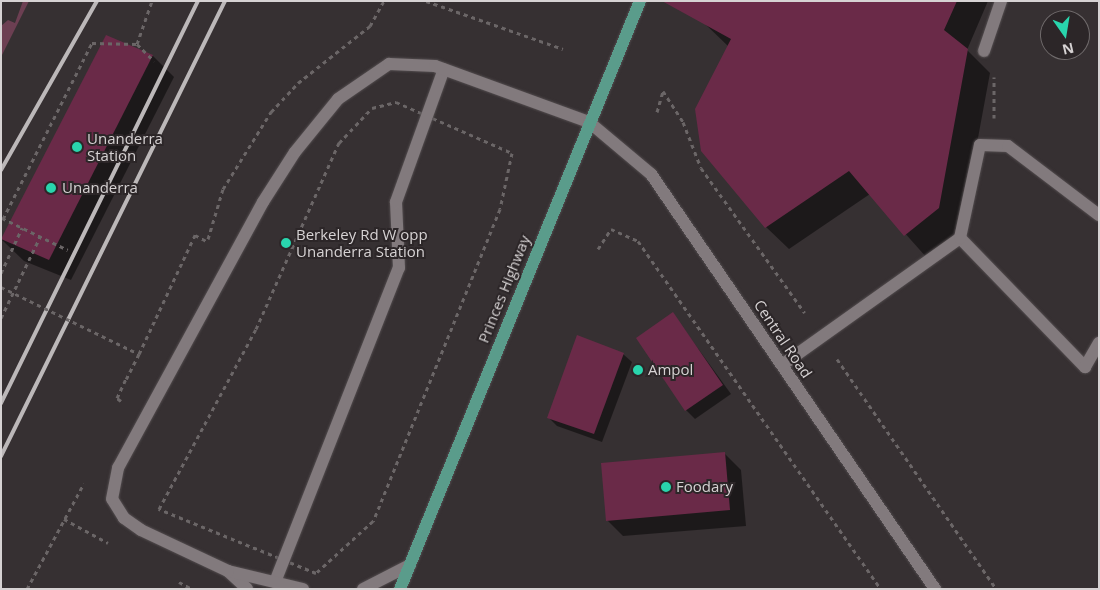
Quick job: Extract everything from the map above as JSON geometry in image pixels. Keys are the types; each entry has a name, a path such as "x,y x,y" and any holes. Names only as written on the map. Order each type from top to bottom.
{"main road":[{"name":"Princes Highway","path":"400,589 640,1"}],"street":[{"path":"984,51 1001,1"},
{"name":"Central Road","path":"228,571 124,518 112,499 118,468 263,202 325,114 352,87 389,64 417,63 444,69 589,122 652,174 935,589"},
{"path":"275,582 400,268 396,202 444,69"},
{"path":"782,365 960,238 980,146 1008,146 1099,215"},
{"path":"960,238 1085,367 1099,343"},
{"path":"363,589 410,565"},
{"path":"228,571 303,589"},
{"path":"228,571 247,589"}],"path":[{"path":"136,44 152,1"},
{"path":"363,33 379,16 384,1"},
{"path":"426,1 563,49"},
{"path":"68,250 2,218 92,43 136,44 154,61"},
{"path":"984,51 994,74 994,146"},
{"path":"657,112 663,91"},
{"path":"396,102 427,116 512,154 500,209 373,521 316,573 159,509 256,329 339,144 358,119 381,104 396,102"},
{"path":"1,273 22,228"},
{"path":"598,249 612,228 638,241 881,589"},
{"path":"127,404 117,398 195,235 208,242"},
{"path":"1,318 40,237"},
{"path":"1,287 139,354"}],"shaded area":[{"path":"23,1 29,1 1,57 1,26 8,20 15,23"}],"building":[{"path":"662,1 957,1 944,30 968,49 939,208 904,236 849,171 765,228 701,151 695,109 731,39"},
{"name":"Unanderra Station","path":"106,35 153,55 49,260 1,239"},
{"path":"673,312 723,385 685,411 636,338"},
{"path":"577,335 624,353 594,434 547,418"},
{"name":"Foodary","path":"725,452 730,510 606,521 601,463"}],"railway":[{"path":"1,170 97,1"},
{"path":"1,403 198,1"},
{"path":"1,456 225,1"}],"place":[{"name":"Unanderra Station","path":"77,147"},
{"name":"Unanderra","path":"51,188"},
{"name":"Berkeley Rd W opp Unanderra Station","path":"286,243"},
{"name":"Ampol","path":"638,370"},
{"name":"Foodary","path":"666,487"}]}
